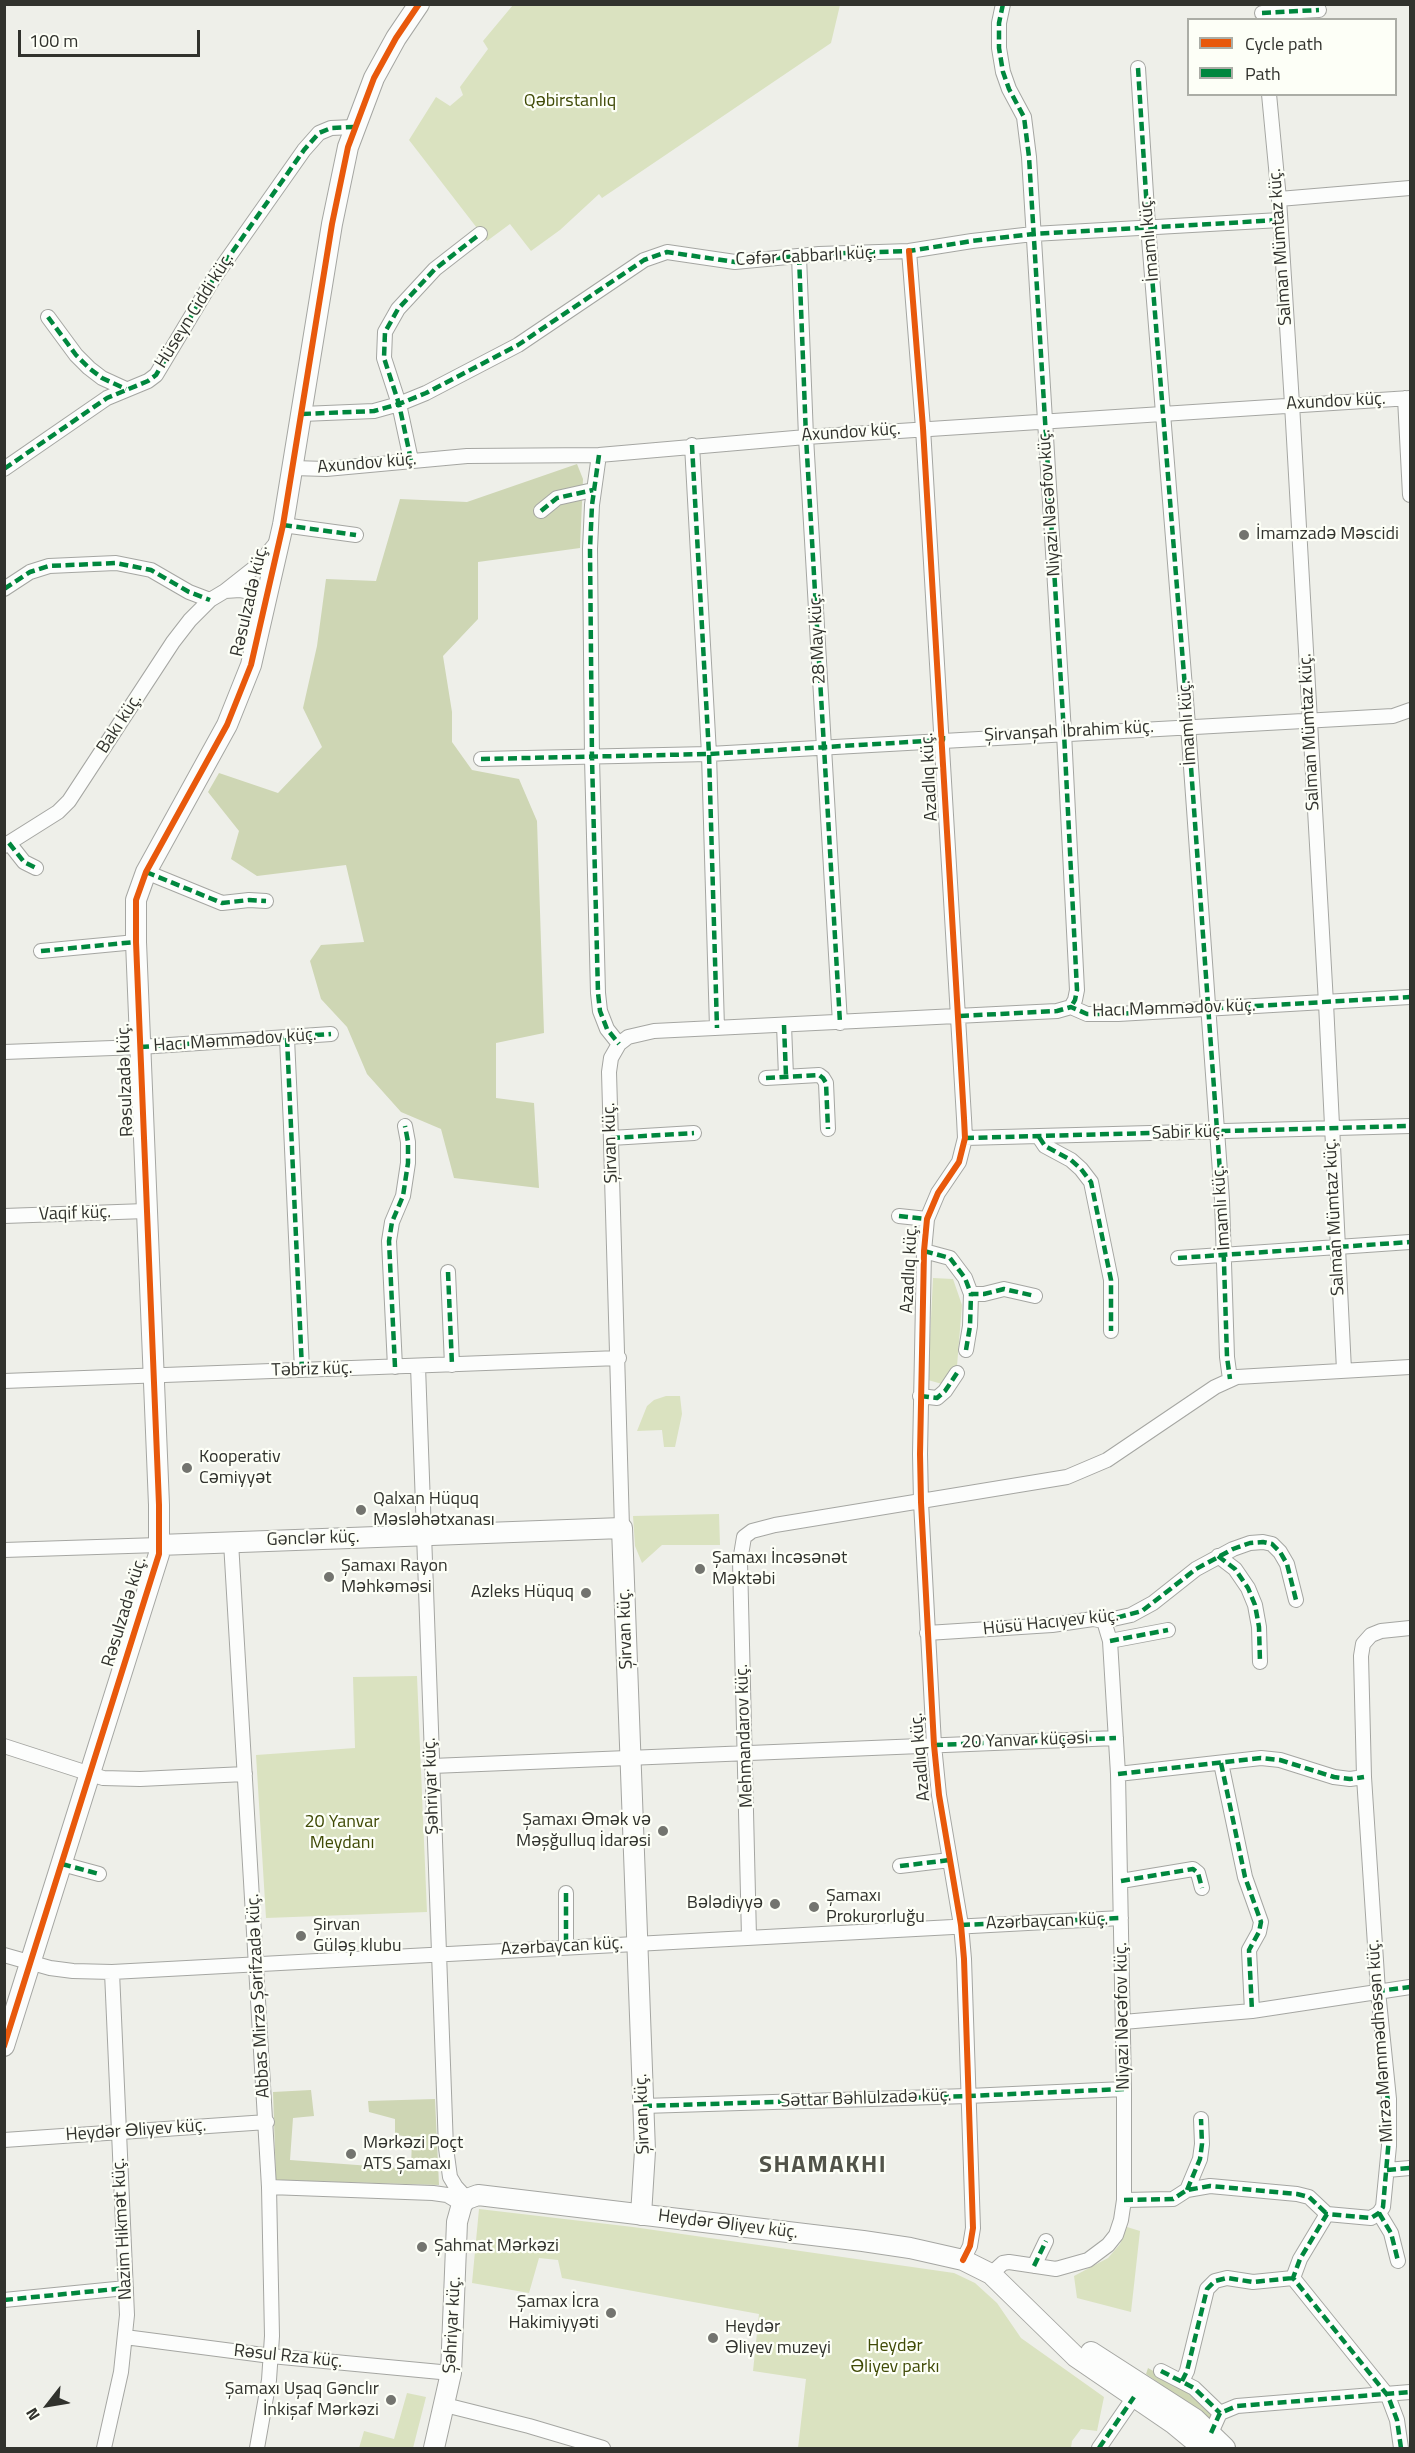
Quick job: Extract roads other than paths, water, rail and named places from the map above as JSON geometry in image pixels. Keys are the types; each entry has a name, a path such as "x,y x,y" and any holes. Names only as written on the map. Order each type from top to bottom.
{"street":[{"name":"Rəsulzadə küç.","path":"4,2046 157,1564 159,1545 136,900 146,872 237,703 250,665 282,530 332,224 343,170 354,127 382,61 419,4"},
{"name":"Niyazi Nəcəfov küç.","path":"1003,4 999,23 999,48 1003,72 1024,117 1027,129 1064,733 1077,990 1071,1006"},
{"path":"1262,12 1319,10"},
{"name":"İmamlı küç.","path":"1138,68 1208,1009 1225,1256 1227,1358 1230,1379"},
{"name":"Salman Mümtaz küç.","path":"1269,96 1279,199 1292,404 1344,1370"},
{"name":"Hüseyn Ciddi küç.","path":"4,469 94,406 156,375 214,278 304,150 319,133 331,128 354,127"},
{"path":"1279,199 1410,188"},
{"name":"Cəfər Cabbarlı küç.","path":"302,414 355,413 399,404 459,377 518,345 634,266 657,255 676,252 735,262 799,256 909,251 1033,234 1280,220"},
{"path":"411,460 399,404 384,358 383,345 389,322 435,269 480,234"},
{"name":"Azadlıq küç.","path":"909,251 943,740 960,1016 964,1138 959,1162 938,1193 927,1219 920,1396 921,1502 934,1745 939,1795 961,1925 964,1959 973,2228 970,2246 963,2260"},
{"name":"28 May küç.","path":"799,256 806,436 840,1023"},
{"path":"48,317 76,355 89,368 102,378 126,389"},
{"path":"1408,398 1410,495"},
{"name":"Axundov küç.","path":"293,468 326,469 467,456 599,455 806,436 1408,398"},
{"path":"692,445 709,754 717,1028"},
{"path":"599,455 593,490 590,549 598,993 600,1011 607,1029 619,1044"},
{"path":"541,511 557,498 593,490"},
{"path":"282,530 356,535"},
{"name":"Bakı küç.","path":"7,845 58,812 69,801 173,642 190,620 210,600 258,565 282,530"},
{"path":"4,589 30,572 49,566 116,563 151,570 189,592 210,600"},
{"path":"225,591 240,590 267,596"},
{"name":"Şirvanşah İbrahim küç.","path":"481,759 709,754 1188,725 1393,716 1410,710"},
{"path":"7,845 24,862 36,868"},
{"path":"146,872 222,903 266,901"},
{"path":"41,951 136,942"},
{"name":"Hacı Məmmədov küç.","path":"619,1044 628,1037 654,1031 1057,1011 1071,1006 1087,1014 1101,1014 1410,997"},
{"path":"784,1025 786,1076"},
{"name":"Hacı Məmmədov küç.","path":"4,1052 140,1047 331,1034"},
{"path":"287,1038 302,1370"},
{"name":"Şirvan küç.","path":"619,1044 611,1058 609,1072 619,1358 622,1528 643,2106 644,2181 641,2215"},
{"path":"766,1078 819,1075 823,1077 826,1083 828,1129"},
{"path":"395,1367 389,1240 392,1222 405,1185 408,1142 405,1126"},
{"name":"Sabir küç.","path":"964,1138 1410,1126"},
{"path":"611,1138 694,1133"},
{"path":"1039,1137 1045,1146 1071,1160 1082,1169 1091,1182 1111,1280 1111,1331"},
{"name":"Vaqif küç.","path":"4,1216 146,1211"},
{"path":"899,1216 927,1219"},
{"path":"1178,1258 1410,1242"},
{"path":"924,1251 950,1258 965,1278 971,1294 970,1326 966,1350"},
{"path":"448,1272 452,1365"},
{"path":"971,1294 984,1294 1004,1289 1035,1296"},
{"name":"Təbriz küç.","path":"4,1381 619,1358"},
{"name":"Şəhriyar küç.","path":"418,1366 447,2163 464,2202 457,2222 451,2373 434,2448"},
{"path":"921,1502 1056,1479 1081,1472 1122,1451 1208,1391 1230,1379 1245,1375 1410,1367"},
{"path":"920,1396 937,1398 945,1391 957,1373"},
{"name":"Mehmandarov küç.","path":"749,1937 740,1561 744,1537 752,1531 775,1525 921,1502"},
{"name":"Gənclər küç.","path":"4,1550 622,1528"},
{"name":"Abbas Mirzə Şərifzadə küç.","path":"231,1542 267,2122 273,2311 271,2356 257,2448"},
{"name":"Hüsü Hacıyev küç.","path":"927,1634 1052,1625 1093,1619 1104,1620 1142,1611 1182,1579 1218,1556 1250,1543 1272,1544 1287,1564 1296,1600"},
{"path":"1218,1556 1235,1569 1248,1588 1255,1605 1259,1627 1260,1662"},
{"name":"Niyazi Nəcəfov küç.","path":"991,2274 1003,2263 1009,2262 1050,2269 1064,2268 1088,2260 1100,2252 1116,2235 1124,2200 1118,1774 1110,1641 1104,1620"},
{"name":"Mirzə Məmmədhəsən küç.","path":"1379,2213 1383,2207 1387,2170 1389,2100 1378,1991 1364,1778 1360,1656 1363,1644 1371,1635 1381,1631 1410,1628"},
{"path":"1110,1641 1168,1630"},
{"name":"20 Yanvar küçəsi","path":"432,1766 1116,1738"},
{"path":"4,1746 103,1778 140,1779 245,1774"},
{"path":"1118,1774 1261,1758 1280,1760 1334,1777 1364,1778"},
{"path":"1221,1763 1247,1885 1262,1922 1249,1950 1252,2011"},
{"path":"900,1866 950,1860"},
{"path":"62,1864 99,1874"},
{"path":"1120,1881 1193,1869 1198,1873 1202,1888"},
{"path":"566,1893 566,1947"},
{"name":"Azərbaycan küç.","path":"4,1955 30,1963 73,1971 112,1972 1121,1918"},
{"name":"Nazim Hikmət küç.","path":"104,2448 121,2372 125,2337 126,2288 112,1972"},
{"path":"1123,2022 1252,2011 1410,1987"},
{"name":"Səttar Bəhlulzadə küç.","path":"643,2106 1124,2089"},
{"path":"1187,2190 1200,2158 1201,2119"},
{"name":"Heydər Əliyev küç.","path":"4,2140 267,2122"},
{"path":"1387,2170 1410,2169"},
{"path":"1124,2200 1162,2201 1173,2199 1187,2190 1210,2186 1297,2194 1309,2198 1327,2214 1371,2218 1379,2213 1391,2233 1398,2261"},
{"name":"Heydər Əliyev küç.","path":"269,2187 433,2193 447,2195 464,2202 478,2195 490,2196 910,2248 963,2260 991,2274 1036,2318"},
{"path":"1293,2278 1300,2259 1327,2214"},
{"path":"1034,2266 1046,2241"},
{"path":"1182,2381 1187,2370 1207,2289 1215,2281 1227,2278 1253,2282 1293,2278"},
{"path":"1293,2278 1388,2396 1397,2420 1401,2448"},
{"path":"4,2300 126,2288"},
{"path":"1036,2318 1076,2357 1191,2437 1225,2448"},
{"path":"1036,2318 1175,2405 1207,2441"},
{"name":"Rəsul Rza küç.","path":"125,2337 271,2356 451,2373"},
{"path":"1161,2371 1182,2381 1205,2397 1220,2413"},
{"path":"1207,2441 1220,2413 1237,2406 1388,2396 1410,2392"},
{"path":"1099,2448 1134,2397"},
{"path":"445,2405 603,2448"}],"place":[{"name":"İmamzadə Məscidi","path":"1244,535"},
{"name":"Kooperativ Cəmiyyət","path":"187,1468"},
{"name":"Qalxan Hüquq Məsləhətxanası","path":"361,1510"},
{"name":"Şamaxı İncəsənət Məktəbi","path":"700,1569"},
{"name":"Şamaxı Rayon Məhkəməsi","path":"329,1577"},
{"name":"Azleks Hüquq","path":"586,1593"},
{"name":"Şamaxı Əmək və Məşğulluq İdarəsi","path":"663,1831"},
{"name":"Bələdiyyə","path":"775,1904"},
{"name":"Şamaxı Prokurorluğu","path":"814,1907"},
{"name":"Şirvan Güləş klubu","path":"301,1936"},
{"name":"Mərkəzi Poçt ATS Şamaxı","path":"351,2154"},
{"name":"Şahmat Mərkəzi","path":"422,2247"},
{"name":"Şamax İcra Hakimiyyəti","path":"611,2313"},
{"name":"Heydər Əliyev muzeyi","path":"713,2338"},
{"name":"Şamaxı Uşaq Gənclır İnkişaf Mərkəzi","path":"391,2400"}],"district":[{"name":"SHAMAKHI","path":"823,2166"}],"park label":[{"name":"Qəbirstanlıq","path":"570,102"},
{"name":"20 Yanvar Meydanı","path":"342,1833"},
{"name":"Heydər Əliyev parkı","path":"895,2357"}]}
